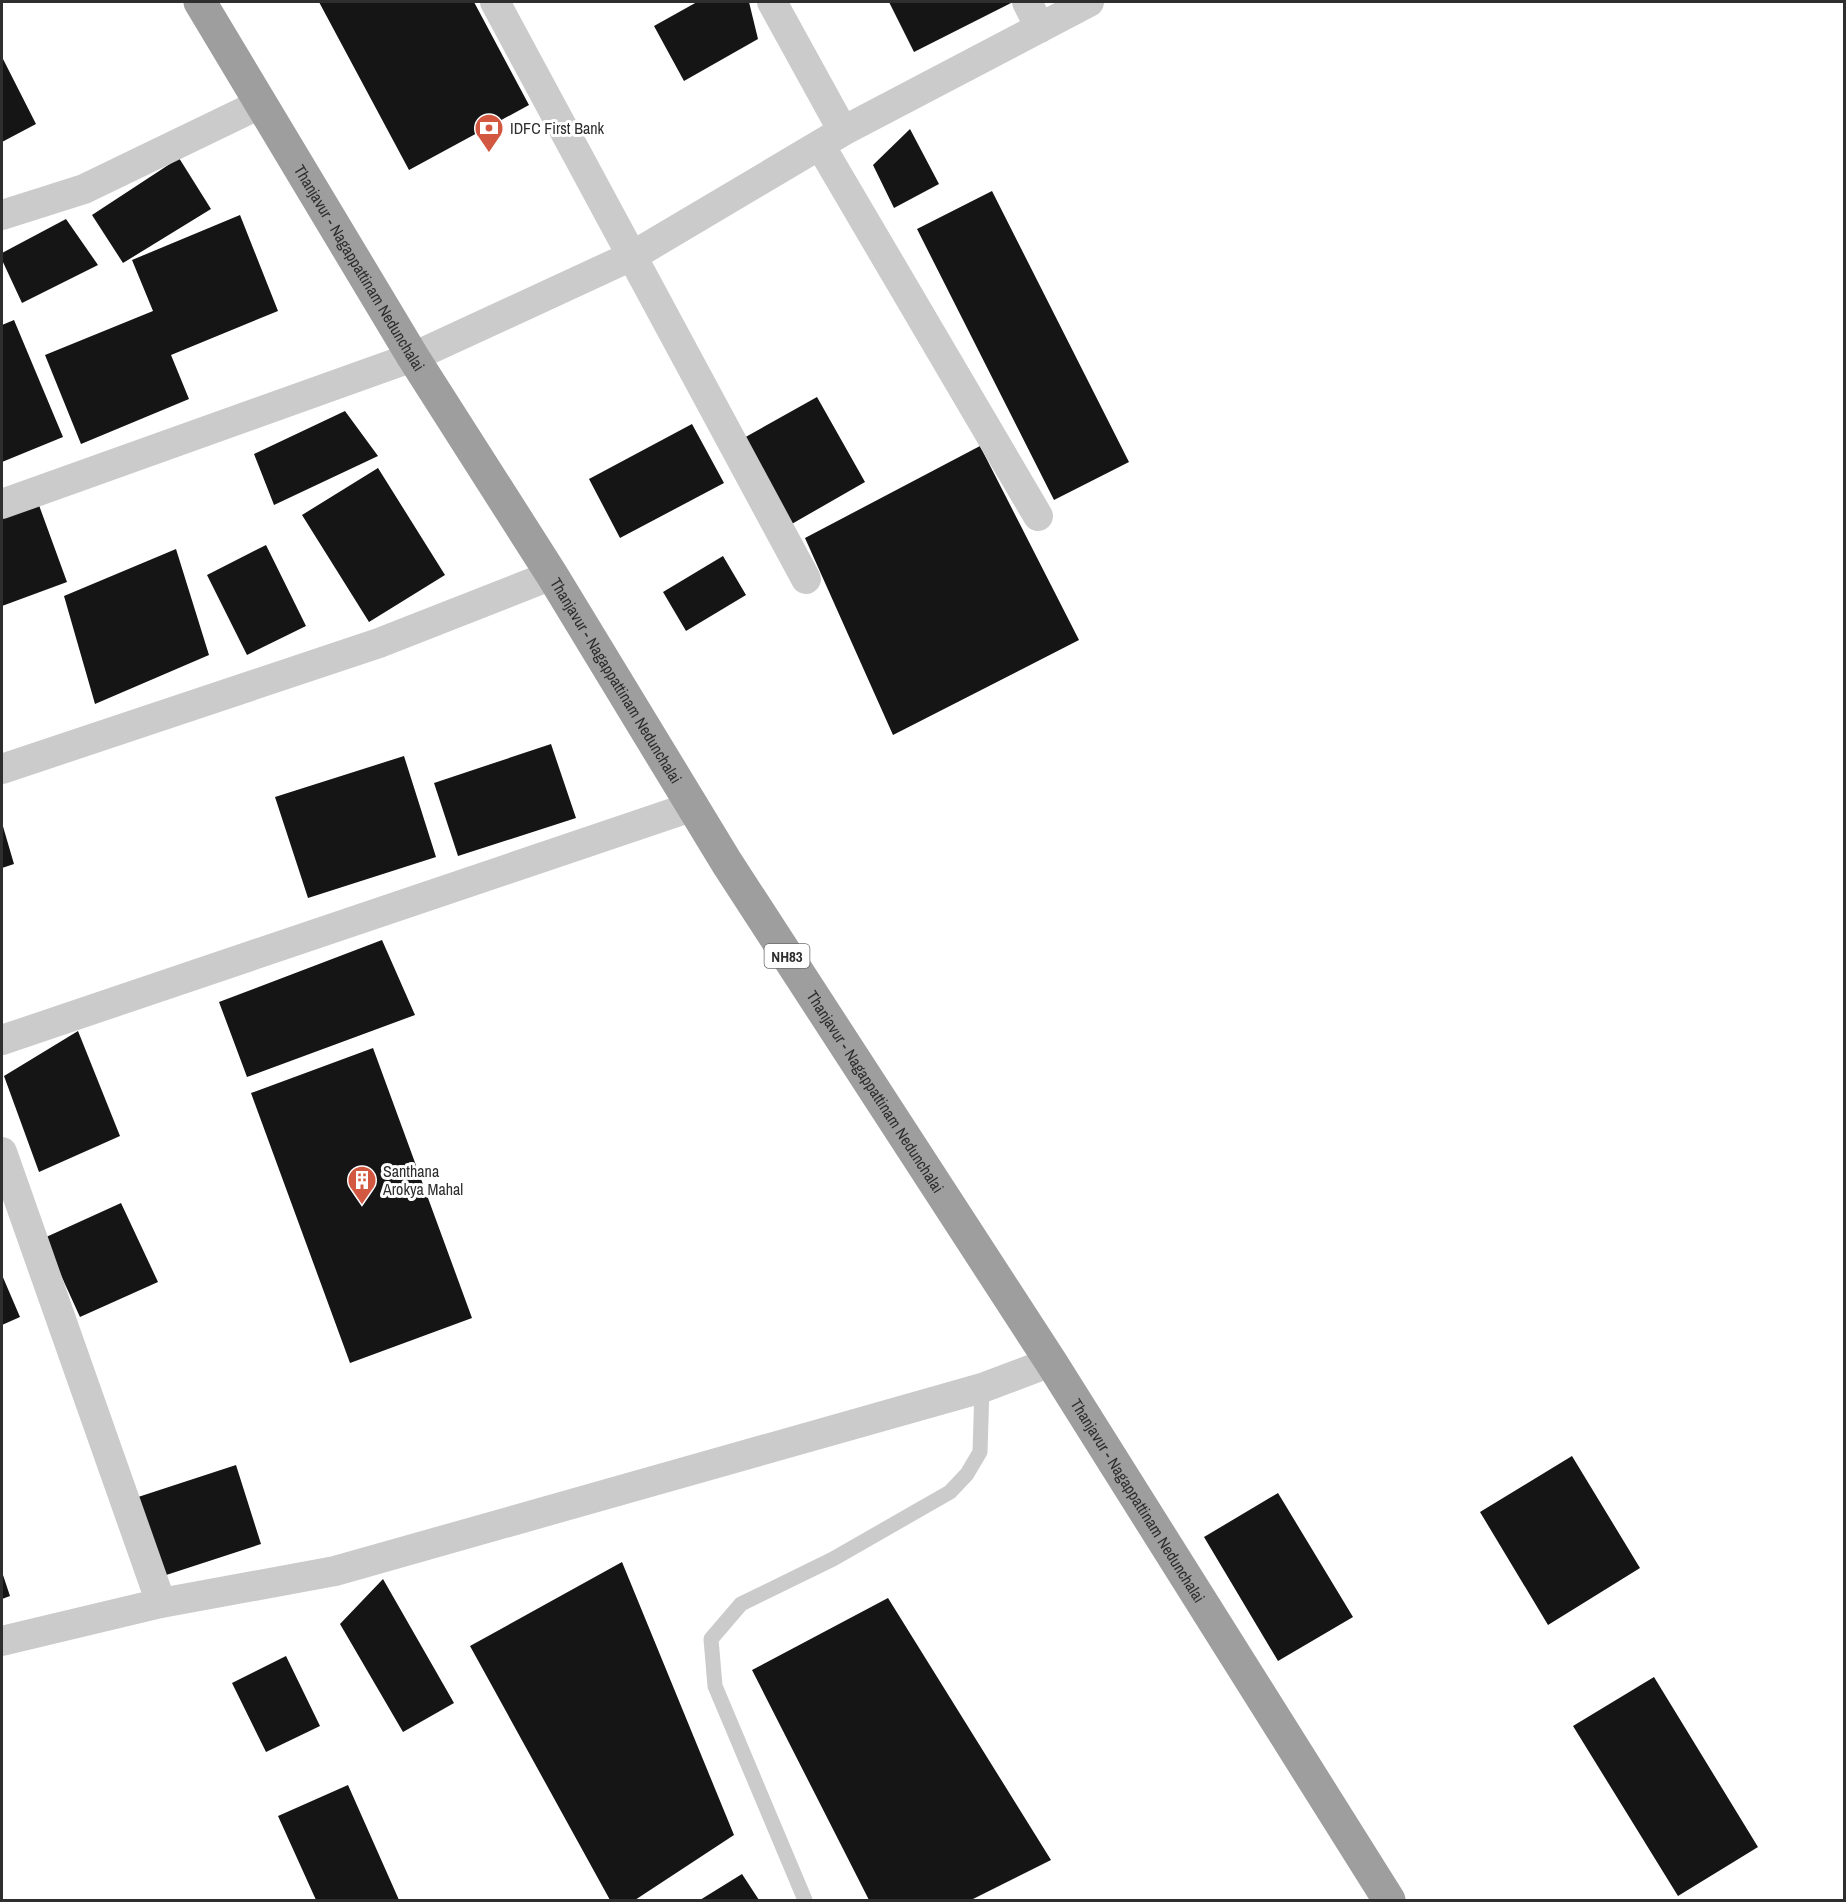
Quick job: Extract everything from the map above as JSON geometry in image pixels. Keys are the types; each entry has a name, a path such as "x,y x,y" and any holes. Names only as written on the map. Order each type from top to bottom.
{"highway":[{"name":"Thanjavur - Nagappattinam Nedunchalai","path":"200,2 413,357 552,575 727,863 1051,1362 1389,1900"}],"street":[{"path":"495,2 634,255 806,579"},
{"path":"772,2 832,138 1038,516"},
{"path":"1027,2 1040,28"},
{"path":"2,504 413,357 634,255 832,138 1089,2"},
{"path":"2,215 84,189 260,104"},
{"path":"2,769 379,643 552,575"},
{"path":"2,1040 694,806"},
{"path":"2,1152 161,1603"},
{"path":"2,1641 161,1603 335,1571 982,1388 1051,1362"}],"lane":[{"path":"805,1900 715,1686 711,1638 741,1604 833,1559 950,1492 967,1474 980,1452 982,1388"}],"building":[{"path":"319,2 474,2 529,105 409,170"},
{"path":"697,2 749,2 758,39 684,81 654,26"},
{"path":"889,2 1013,2 914,52"},
{"path":"2,57 36,124 2,142"},
{"path":"910,129 939,184 894,208 873,165"},
{"path":"179,158 211,209 123,263 92,215"},
{"path":"992,191 1129,462 1054,500 917,229"},
{"path":"240,215 278,311 171,355 189,399 81,444 45,355 153,311 132,260"},
{"path":"66,219 98,265 22,303 2,260 2,253"},
{"path":"14,320 63,437 2,462 2,325"},
{"path":"817,397 865,482 790,525 742,439"},
{"path":"345,411 378,456 274,505 254,454"},
{"path":"692,424 724,483 620,538 589,479"},
{"path":"980,446 1079,640 893,735 805,538"},
{"path":"378,468 445,575 369,622 302,515"},
{"path":"36,497 67,582 2,606 2,509"},
{"path":"266,545 306,626 247,655 207,575"},
{"path":"176,549 209,655 95,704 64,596"},
{"path":"723,556 746,595 686,631 663,592"},
{"path":"551,744 576,818 458,856 434,783"},
{"path":"404,756 436,857 308,898 275,797"},
{"path":"2,823 14,864 2,868"},
{"path":"382,940 415,1015 247,1077 219,1002"},
{"path":"78,1031 120,1136 39,1172 4,1076"},
{"name":"Santhana Arokya Mahal","path":"373,1048 472,1318 350,1363 251,1093"},
{"path":"121,1203 158,1282 80,1317 44,1238"},
{"path":"2,1275 20,1317 2,1325"},
{"path":"1572,1456 1640,1568 1548,1625 1480,1512"},
{"path":"236,1465 261,1544 157,1578 132,1499"},
{"path":"1278,1493 1353,1617 1278,1661 1204,1537"},
{"path":"622,1562 734,1835 635,1900 610,1900 470,1646"},
{"path":"2,1572 10,1596 2,1599"},
{"path":"383,1579 454,1703 403,1732 340,1624"},
{"path":"888,1598 1051,1860 971,1900 869,1900 752,1670"},
{"path":"286,1656 320,1726 266,1752 232,1683"},
{"path":"1654,1677 1758,1847 1678,1896 1573,1726"},
{"path":"348,1785 399,1900 316,1900 278,1816"},
{"path":"742,1874 759,1900 700,1900"}],"place":[{"name":"IDFC First Bank","path":"489,154"},
{"name":"Santhana Arokya Mahal","path":"362,1206"}]}
